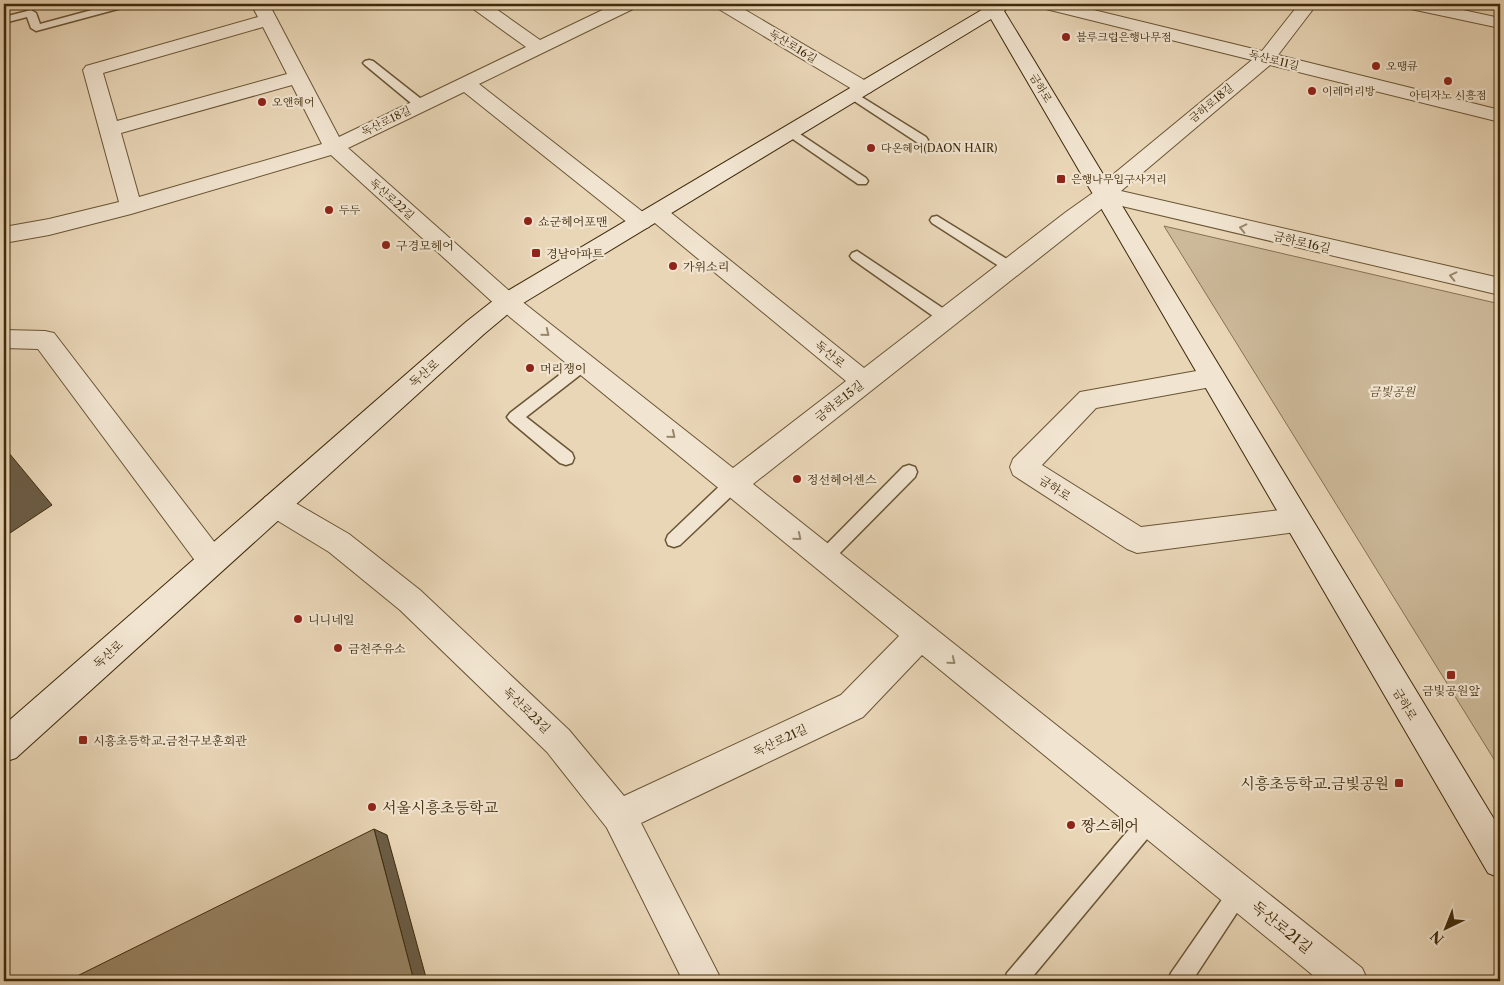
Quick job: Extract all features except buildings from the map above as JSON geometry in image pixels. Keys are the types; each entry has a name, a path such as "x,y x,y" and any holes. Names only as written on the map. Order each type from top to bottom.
{"street":[{"path":"481,4 539,48"},
{"name":"독산로18길","path":"4,235 47,229 131,207 293,161 334,147 629,4"},
{"name":"독산로16길","path":"723,4 858,92"},
{"name":"독산로11길","path":"1048,4 1500,116"},
{"name":"금하로18길","path":"1105,195 1123,176 1266,58 1308,4"},
{"path":"1411,4 1500,23"},
{"name":"독산로","path":"4,746 275,505 508,302 858,92 997,5"},
{"name":"금하로","path":"997,5 1105,195 1296,520 1500,861"},
{"name":"독산로22길","path":"109,130 93,70 264,12 334,147 508,302"},
{"path":"131,207 109,130 298,77"},
{"path":"465,83 649,217"},
{"name":"금하로15길","path":"733,484 1105,195"},
{"name":"금하로16길","path":"1105,195 1500,287"},
{"name":"독산로","path":"649,217 864,381"},
{"name":"독산로21길","path":"508,302 1239,892 1341,979"},
{"path":"4,339 45,340 212,561"},
{"name":"금하로","path":"1213,378 1089,400 1023,467 1137,540 1296,520"},
{"name":"독산로23길","path":"275,505 339,543 410,600 558,741 619,816 703,981"},
{"name":"독산로21길","path":"619,816 852,706 920,635"}],"lane":[{"path":"4,20 31,13 36,28 125,4"},
{"path":"369,63 421,104"},
{"path":"858,92 922,140"},
{"path":"791,132 862,181"},
{"path":"937,220 1010,267"},
{"path":"857,256 945,318"},
{"path":"566,458 515,417 584,364"},
{"path":"824,558 909,472"},
{"path":"674,540 733,484"},
{"path":"1015,981 1150,820"},
{"name":"독산로21길","path":"1179,981 1239,892"}],"green space":[{"name":"금빛공원","path":"1164,226 1500,304 1500,769"}],"place":[{"name":"블루크럽은행나무점","path":"1066,37"},
{"name":"오땡큐","path":"1376,66"},
{"name":"아티자노 시흥점","path":"1448,81"},
{"name":"이레머리방","path":"1312,91"},
{"name":"오앤헤어","path":"262,102"},
{"name":"다온헤어(DAON HAIR)","path":"871,148"},
{"name":"은행나무입구사거리","path":"1061,179"},
{"name":"두두","path":"329,210"},
{"name":"쇼군헤어포맨","path":"528,221"},
{"name":"구경모헤어","path":"386,245"},
{"name":"경남아파트","path":"536,253"},
{"name":"가위소리","path":"673,266"},
{"name":"머리쟁이","path":"530,368"},
{"name":"정선헤어센스","path":"797,479"},
{"name":"니니네일","path":"298,619"},
{"name":"금천주유소","path":"338,648"},
{"name":"금빛공원앞","path":"1451,675"},
{"name":"시흥초등학교.금천구보훈회관","path":"83,740"},
{"name":"시흥초등학교.금빛공원","path":"1399,783"},
{"name":"서울시흥초등학교","path":"372,807"},
{"name":"짱스헤어","path":"1071,825"}]}
